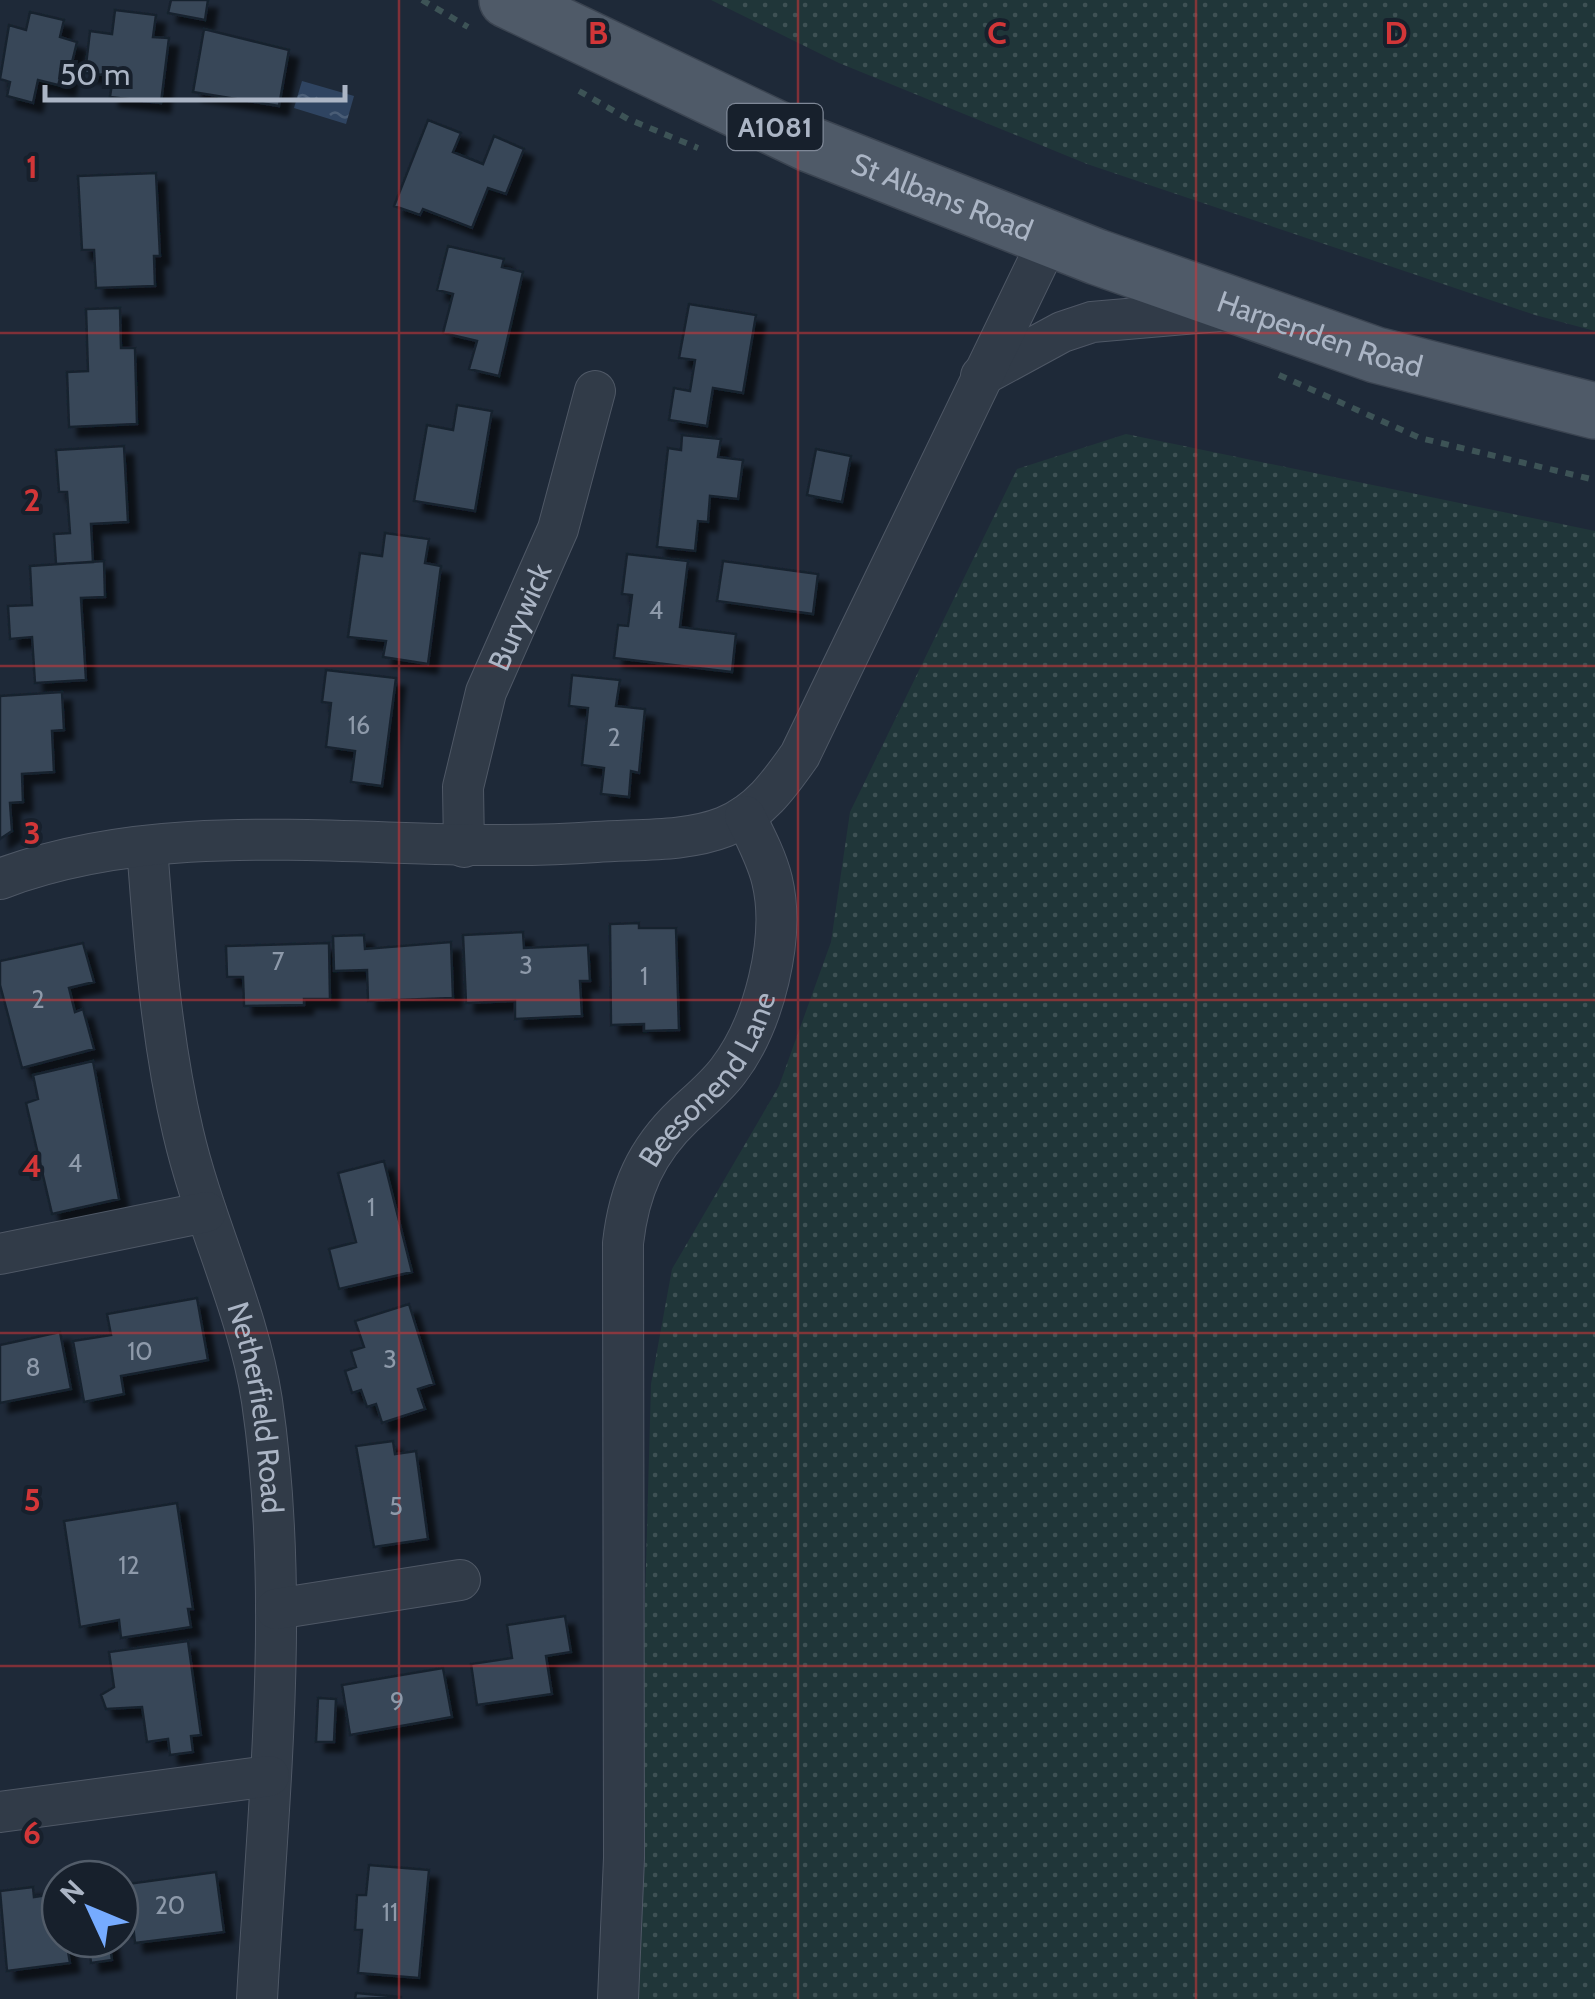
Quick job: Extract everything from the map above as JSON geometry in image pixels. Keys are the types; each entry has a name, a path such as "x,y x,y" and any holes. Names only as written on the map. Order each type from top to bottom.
{"main road":[{"name":"St Albans Road","path":"507,0 810,144 1050,237"},
{"name":"Harpenden Road","path":"1050,237 1376,355 1595,412"}],"street":[{"path":"0,879 83,856 147,846 223,842 528,847 698,834 746,816 764,801 800,755 1050,237"},
{"path":"981,376 1062,332 1092,322 1245,309"},
{"name":"Burywick","path":"464,847 463,787 476,727 511,631 558,530 595,392"},
{"name":"Beesonend Lane","path":"618,1999 624,1858 623,1243 627,1209 639,1171 664,1134 727,1074 746,1045 760,1002 775,936 776,909 772,879 746,816"},
{"name":"Netherfield Road","path":"147,846 166,1028 183,1131 241,1315 261,1396 273,1486 276,1610 257,1999"},
{"path":"0,1254 206,1212"},
{"path":"276,1610 460,1580"},
{"path":"0,1812 270,1776"}],"path":[{"path":"1270,371 1420,438 1595,480"}],"green space":[{"path":"711,0 1595,0 1595,331 1535,315 1087,164 839,63"},
{"path":"1126,434 1595,531 1595,1999 634,1999 651,1384 672,1269 779,1086 831,942 850,812 1017,469"}],"water":[{"path":"302,81 354,96 346,124 294,108"}],"building":[{"path":"171,0 208,0 205,20 168,13"},
{"path":"115,10 156,15 153,37 169,38 161,103 110,97 113,76 85,73 90,31 112,34"},
{"path":"30,12 64,20 60,37 77,42 66,87 38,80 33,103 7,96 10,82 0,79 9,25 26,30"},
{"path":"204,29 289,50 279,106 193,92"},
{"path":"428,120 461,133 453,152 483,164 494,136 524,149 506,194 488,188 472,228 423,209 420,215 394,206"},
{"path":"156,173 160,256 154,256 155,286 96,288 94,250 82,250 78,176"},
{"path":"448,246 504,259 502,267 523,272 499,376 469,369 477,341 443,333 453,294 437,290"},
{"path":"689,304 756,315 743,393 713,388 707,426 669,420 674,388 690,391 695,360 679,358"},
{"path":"120,308 121,348 135,348 137,424 69,427 67,372 88,371 86,309"},
{"path":"457,405 492,411 475,511 414,501 427,425 453,430"},
{"path":"682,435 721,439 718,457 743,460 738,499 710,496 708,522 698,521 695,551 657,547 668,448 681,450"},
{"path":"124,446 128,522 91,524 93,562 56,564 54,534 70,533 67,492 59,492 56,450"},
{"path":"816,449 851,456 842,502 807,495"},
{"path":"385,533 429,539 425,563 441,566 428,664 383,657 386,641 348,637 360,553 382,556"},
{"path":"627,554 688,561 680,627 736,634 732,672 614,658 618,625 628,626 632,595 622,594"},
{"path":"104,561 105,597 81,598 86,680 35,683 32,637 10,639 8,606 32,605 30,566"},
{"path":"723,561 818,574 813,614 717,601"},
{"path":"326,670 396,678 382,786 351,782 355,751 326,747 331,703 322,702"},
{"path":"572,675 620,680 616,706 645,709 639,773 631,771 629,797 601,794 604,768 582,765 588,708 569,706"},
{"path":"62,692 64,730 52,731 54,772 22,774 23,802 10,803 12,831 0,839 0,696"},
{"path":"639,923 639,928 676,928 679,1030 644,1031 644,1024 611,1025 610,924"},
{"path":"523,932 524,948 588,945 590,981 580,981 582,1016 515,1019 515,1001 466,1003 463,935"},
{"path":"364,935 365,949 451,942 453,998 368,1001 367,970 334,971 333,936"},
{"path":"83,943 94,982 69,988 75,1012 83,1009 94,1049 22,1068 0,985 0,961"},
{"path":"329,943 330,999 304,999 304,1005 244,1006 243,977 227,977 226,946"},
{"path":"93,1061 119,1199 52,1214 26,1103 38,1099 33,1075"},
{"path":"384,1161 412,1272 339,1289 329,1249 356,1242 338,1173"},
{"path":"197,1298 208,1360 121,1376 124,1394 84,1402 73,1341 111,1335 107,1314"},
{"path":"409,1304 434,1384 418,1389 425,1409 382,1423 376,1404 367,1407 361,1390 352,1393 345,1371 356,1367 351,1351 364,1347 355,1321"},
{"path":"60,1332 71,1389 0,1403 0,1345"},
{"path":"393,1441 395,1454 416,1451 428,1539 374,1547 356,1446"},
{"path":"177,1503 193,1609 188,1609 191,1627 121,1638 119,1620 80,1627 64,1521"},
{"path":"565,1616 571,1652 546,1656 552,1694 477,1705 471,1664 512,1658 507,1625"},
{"path":"188,1641 201,1735 191,1736 193,1752 170,1755 168,1739 147,1742 142,1707 106,1709 101,1695 114,1687 109,1652"},
{"path":"443,1668 452,1717 350,1735 342,1685"},
{"path":"318,1698 336,1699 334,1742 316,1742"},
{"path":"369,1865 429,1870 419,1978 358,1973 362,1930 355,1930 357,1895 366,1895"},
{"path":"216,1872 224,1932 140,1942 140,1882"},
{"path":"33,1887 34,1897 40,1896 40,1959 69,1959 70,1963 7,1971 0,1891"},
{"path":"356,1993 402,1997 355,1999"}]}
